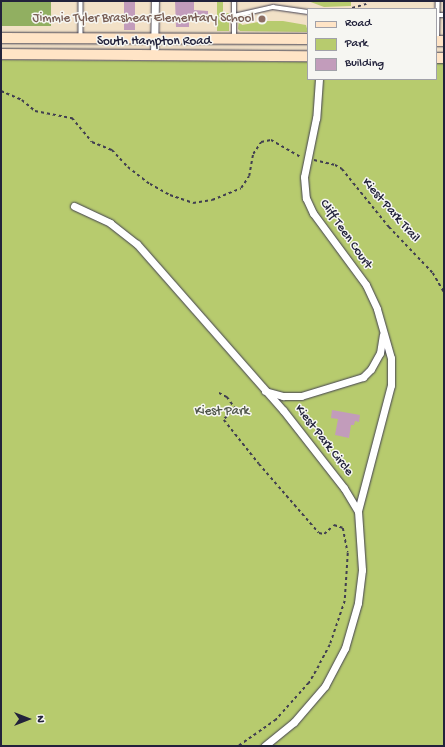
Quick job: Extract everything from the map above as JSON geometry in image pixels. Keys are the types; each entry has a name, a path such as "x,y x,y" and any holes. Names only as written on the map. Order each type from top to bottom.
{"main road":[{"name":"South Hampton Road","path":"1,38 156,40 234,38 307,39"},
{"name":"South Hampton Road","path":"1,54 307,56"}],"street":[{"path":"154,56 156,40 155,1"},
{"name":"Cliff Teen Court","path":"319,80 316,118 304,177 306,198 313,213 366,286 377,309 391,358 390,385 358,511"},
{"name":"Kiest Park Circle","path":"74,206 110,223 137,244 283,410 344,488 358,511 362,570 358,603 345,648 325,686 294,722 264,746"},
{"name":"Cliff Teen Court","path":"264,390 283,396 301,396 363,377 371,369 380,353 384,330"}],"lane":[{"path":"81,1 81,39"},
{"path":"234,1 234,38"},
{"path":"438,1 437,15 439,41"},
{"path":"234,16 273,7 307,12"},
{"path":"437,15 444,15"}],"path":[{"path":"352,8 366,4"},
{"path":"1,91 22,100 35,111 72,118 92,142 112,150 131,170 150,184 170,196 194,203 212,200 241,188 246,182 256,147 266,140 278,142 303,158"},
{"name":"Kiest Park Trail","path":"311,159 335,164 342,169 389,227 433,273 444,292"},
{"path":"219,393 227,397 235,408 224,420 259,464 319,532 324,534 334,525 343,528 348,553 345,601 330,645 319,666 309,683 276,720 239,746"}],"green space":[{"path":"1,1 51,1 51,26 1,26"},
{"path":"217,1 229,1 223,2 223,13 229,13 229,31 217,31"},
{"path":"308,1 351,1 351,6 324,7"},
{"path":"258,16 261,16 262,21 283,21 306,25 307,32 240,31 238,29 239,20 242,25 258,22"},
{"name":"Kiest Park","path":"1,60 307,62 307,80 437,80 437,63 444,63 444,746 1,746"}],"building":[{"path":"124,1 135,1 135,30 124,30"},
{"path":"175,1 194,1 194,10 208,11 208,19 189,21 189,27 176,27"},
{"path":"332,410 360,415 359,422 355,421 354,425 351,425 349,438 335,435 338,419 331,418"}],"place":[{"name":"Jimmie Tyler Brashear Elementary School","path":"262,19"}]}
